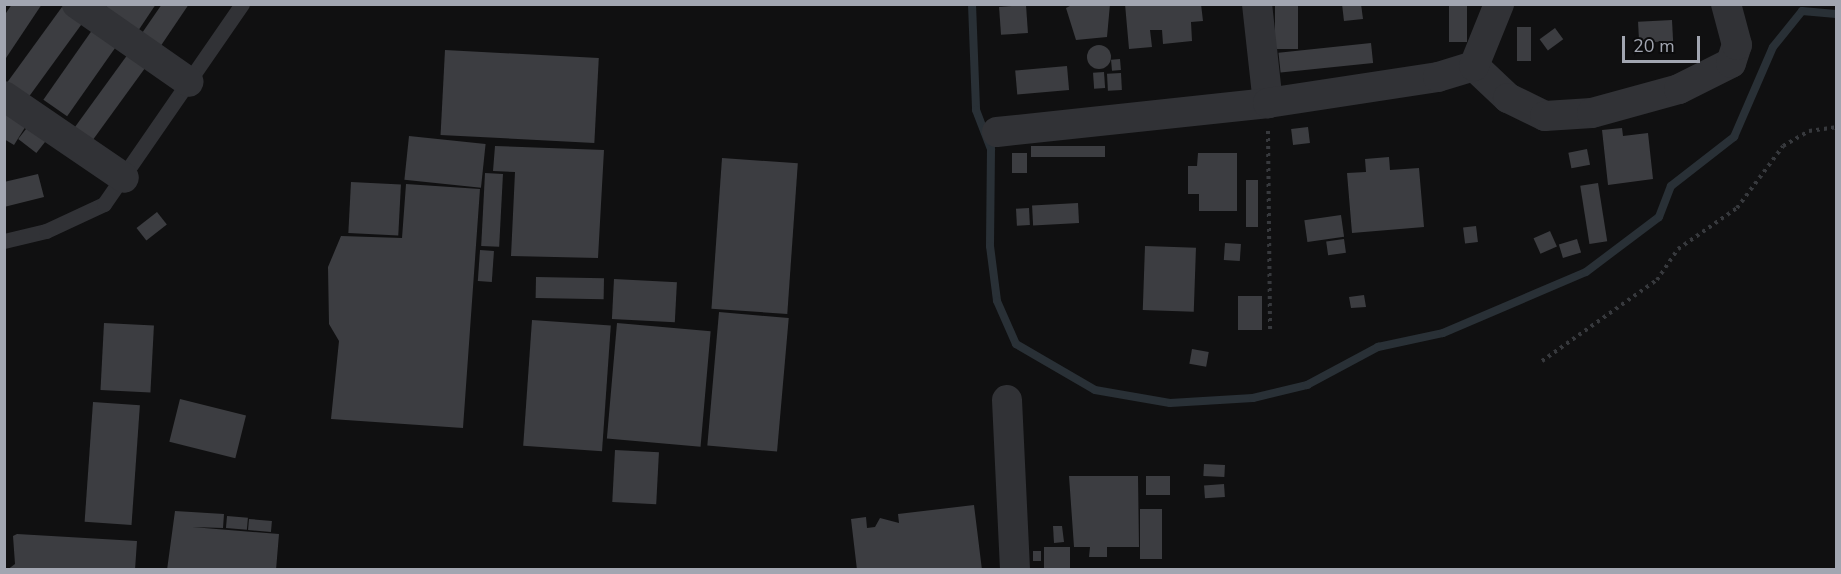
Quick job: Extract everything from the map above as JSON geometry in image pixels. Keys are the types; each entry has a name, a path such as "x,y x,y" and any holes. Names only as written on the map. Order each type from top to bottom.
{"street":[{"path":"76,4 189,82"},
{"path":"1257,4 1268,103"},
{"path":"1474,66 1498,4"},
{"path":"1474,66 1508,98 1545,116 1592,113 1679,89 1731,63 1737,45 1726,4"},
{"path":"996,132 1268,103 1438,77 1474,66"},
{"path":"4,96 124,178"},
{"path":"1007,400 1015,570"}],"lane":[{"path":"4,241 46,231 104,204 242,4"}],"path":[{"path":"1268,103 1270,331"},
{"path":"1542,361 1657,280 1678,249 1737,208 1783,147 1809,131 1836,127"}],"building":[{"path":"12,4 42,4 4,61 4,16"},
{"path":"108,4 156,4 134,37 101,14"},
{"path":"162,4 189,4 158,50 140,36"},
{"path":"1074,4 1110,4 1107,37 1076,40 1066,8"},
{"path":"1125,4 1201,4 1203,21 1191,22 1192,41 1163,44 1162,30 1150,30 1152,47 1129,49"},
{"path":"1342,4 1361,4 1363,19 1344,21"},
{"path":"1449,4 1467,4 1467,42 1449,42"},
{"path":"1026,5 1028,33 1001,35 999,7"},
{"path":"1275,5 1298,5 1298,49 1275,49"},
{"path":"62,7 83,22 25,102 4,86"},
{"path":"1672,20 1673,41 1639,43 1638,22"},
{"path":"95,26 119,43 67,116 43,100"},
{"path":"1517,27 1531,27 1531,61 1517,61"},
{"path":"1555,28 1563,39 1548,50 1540,39"},
{"path":"1371,43 1373,63 1281,73 1279,53"},
{"path":"1099,45 1104,46 1110,52 1110,62 1104,68 1099,69 1094,68 1088,62 1087,57 1088,52 1094,46"},
{"path":"445,50 599,58 594,143 441,135"},
{"path":"128,54 146,67 89,145 71,132"},
{"path":"1120,59 1121,70 1112,71 1111,60"},
{"path":"1067,66 1069,90 1017,94 1015,71"},
{"path":"1104,72 1105,88 1094,89 1093,73"},
{"path":"1121,73 1122,90 1108,91 1107,74"},
{"path":"4,106 29,121 14,145 4,139"},
{"path":"33,120 51,134 36,153 18,139"},
{"path":"1308,127 1310,143 1293,145 1291,129"},
{"path":"1622,128 1623,136 1648,133 1653,179 1608,185 1602,130"},
{"path":"409,136 486,144 481,188 404,180"},
{"path":"495,146 604,150 598,258 511,256 515,172 493,171"},
{"path":"1031,146 1105,146 1105,157 1031,157"},
{"path":"1587,149 1590,165 1571,168 1568,153"},
{"path":"1012,153 1027,153 1027,173 1012,173"},
{"path":"1198,153 1237,153 1237,211 1199,211 1199,194 1188,194 1188,166 1197,166"},
{"path":"1389,157 1390,170 1419,168 1424,227 1352,233 1347,173 1366,172 1365,159"},
{"path":"722,158 798,163 787,314 711,309"},
{"path":"485,173 503,174 499,247 481,246"},
{"path":"38,174 44,197 4,207 4,182"},
{"path":"1246,180 1258,180 1258,227 1246,227"},
{"path":"351,182 401,185 398,236 348,233"},
{"path":"1598,183 1607,241 1589,244 1580,186"},
{"path":"406,184 480,189 463,428 331,419 339,341 329,324 328,267 341,236 402,238"},
{"path":"1078,203 1079,223 1033,225 1032,205"},
{"path":"1029,208 1030,225 1017,226 1016,209"},
{"path":"157,212 167,225 146,241 137,228"},
{"path":"1341,215 1344,237 1307,242 1304,220"},
{"path":"1476,226 1478,242 1465,243 1463,228"},
{"path":"1550,231 1557,247 1540,254 1534,238"},
{"path":"1344,239 1346,253 1328,255 1326,242"},
{"path":"1577,239 1581,252 1563,258 1559,245"},
{"path":"1225,243 1241,244 1240,261 1224,260"},
{"path":"1145,246 1196,248 1194,312 1143,310"},
{"path":"480,250 494,251 492,282 478,281"},
{"path":"536,277 604,278 604,299 536,298"},
{"path":"614,279 677,282 675,322 612,319"},
{"path":"1364,295 1366,307 1351,308 1349,297"},
{"path":"1238,296 1262,296 1262,330 1238,330"},
{"path":"719,312 789,318 777,452 707,445"},
{"path":"532,320 611,326 602,451 523,446"},
{"path":"104,323 154,326 150,393 100,390"},
{"path":"617,323 711,331 701,447 607,439"},
{"path":"1192,349 1209,352 1206,367 1189,364"},
{"path":"180,399 246,415 235,458 169,442"},
{"path":"93,402 140,405 132,525 85,522"},
{"path":"615,450 659,452 656,504 612,502"},
{"path":"1204,464 1225,465 1224,477 1203,476"},
{"path":"1069,476 1138,476 1139,547 1107,547 1107,557 1089,557 1090,547 1074,547"},
{"path":"1146,476 1170,476 1170,495 1146,495"},
{"path":"1224,484 1225,497 1205,498 1204,485"},
{"path":"974,505 982,570 857,570 851,519 866,517 867,528 875,527 880,518 899,523 898,514"},
{"path":"1140,509 1162,509 1162,559 1140,559"},
{"path":"175,511 224,514 223,528 192,527 279,534 276,570 167,570"},
{"path":"227,516 248,518 247,530 226,528"},
{"path":"249,519 272,521 271,532 248,530"},
{"path":"1053,526 1062,526 1064,542 1054,543"},
{"path":"17,534 137,541 135,570 7,570 15,564 13,536"},
{"path":"1044,547 1070,547 1070,570 1044,570"},
{"path":"1033,551 1041,551 1041,561 1033,561"}],"waterway":[{"path":"972,4 976,110 991,149 990,246 997,301 1016,344 1095,390 1170,403 1253,398 1307,385 1378,347 1443,333 1586,272 1659,217 1671,186 1734,137 1773,47 1802,11 1836,14"}]}
